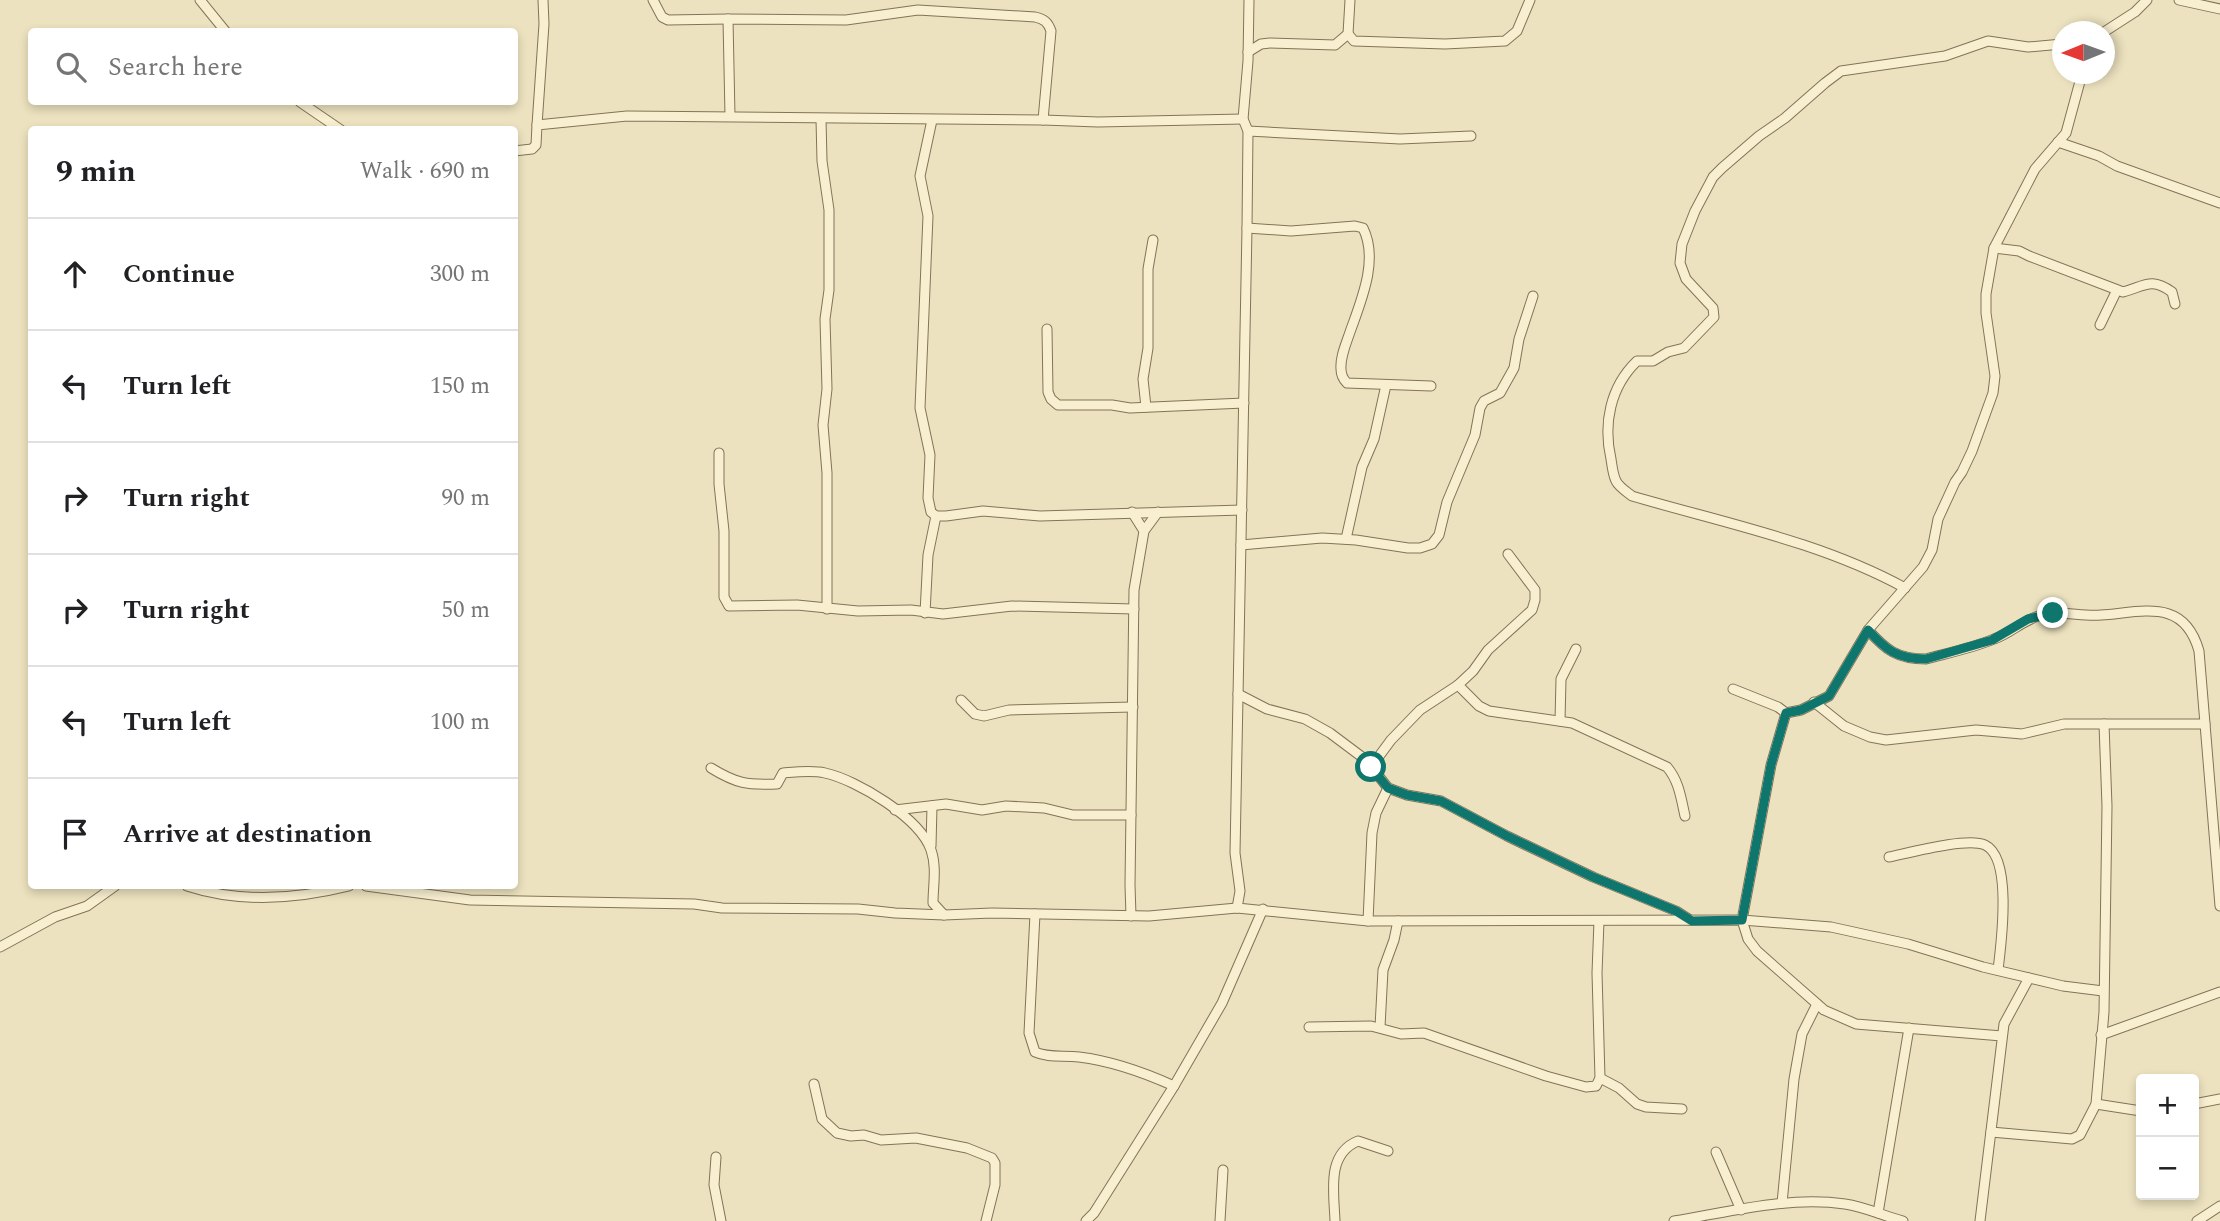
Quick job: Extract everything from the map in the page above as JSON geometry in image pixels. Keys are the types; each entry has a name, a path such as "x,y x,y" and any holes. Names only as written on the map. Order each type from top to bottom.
{"street":[{"path":"200,0 223,28"},
{"path":"537,125 538,0"},
{"path":"518,151 532,149 536,145 544,24 543,0"},
{"path":"653,0 662,17 668,20 846,20 918,10 1042,19 1049,24 1051,31 1043,120"},
{"path":"1237,908 1240,891 1235,853 1248,131 1243,119 1249,0"},
{"path":"1350,0 1349,34 1354,41 1445,44 1506,41 1517,31 1530,0"},
{"path":"2115,25 2135,12 2147,0"},
{"path":"2179,0 2220,9"},
{"path":"727,19 730,116"},
{"path":"1248,52 1261,44 1270,43 1335,45 1349,34"},
{"path":"1905,588 1873,570 1823,550 1632,496 1616,482 1613,471 1606,423 1610,407 1623,379 1637,361 1653,361 1668,352 1684,348 1714,317 1713,308 1686,279 1680,263 1682,244 1713,177 1738,154 1841,71 1945,56 1988,41 2028,47 2052,45"},
{"path":"1733,689 1778,707 1786,713 1801,710 1829,696 1868,630 1923,567 1932,550 1938,519 1972,451 1993,393 1995,376 1986,294 1994,248 2035,169 2066,133 2079,84"},
{"path":"304,105 335,126"},
{"path":"537,125 627,116 1098,122 1243,119"},
{"path":"821,119 822,161 829,210 825,319 827,389 823,425 827,473 827,609"},
{"path":"932,121 920,176 928,216 920,408 930,455 928,498 936,516"},
{"path":"1248,131 1400,139 1471,136"},
{"path":"2058,142 2220,203"},
{"path":"1247,228 1292,231 1355,226 1363,228 1369,254 1367,280 1340,368 1343,378 1347,383 1431,386"},
{"path":"1146,407 1143,379 1148,348 1148,269 1153,240"},
{"path":"1994,248 2019,251 2123,292 2141,285 2159,284 2172,292 2175,304"},
{"path":"2100,325 2117,290"},
{"path":"1241,545 1322,538 1408,548 1432,544 1439,535 1447,502 1475,435 1480,408 1484,401 1500,393 1514,368 1519,339 1534,296"},
{"path":"1047,329 1048,392 1055,403 1063,406 1146,407 1244,403"},
{"path":"1346,539 1362,467 1374,439 1386,385"},
{"path":"719,453 725,603 735,607 778,604 943,614 1013,606 1134,609"},
{"path":"936,516 984,511 1040,516 1242,510"},
{"path":"1132,512 1144,531"},
{"path":"1131,916 1135,590 1144,531 1157,512"},
{"path":"925,613 928,555 936,516"},
{"path":"1371,767 1391,740 1420,710 1458,685 1473,671 1488,650 1532,610 1535,590 1508,554"},
{"path":"1868,630 1888,651 1926,659 1992,640 2040,615 2102,615 2139,610 2168,613 2180,619 2194,634 2199,651 2220,906"},
{"path":"1560,721 1561,680 1576,649"},
{"path":"1458,685 1479,706 1489,710 1560,721 1595,733 1667,767 1679,787 1685,816"},
{"path":"1238,694 1267,709 1305,719 1353,749 1388,788 1407,795 1441,801 1507,836 1593,877 1676,911 1692,921"},
{"path":"961,699 975,714 984,716 1009,709 1133,707"},
{"path":"1814,702 1844,726 1885,740 1976,730 2022,734 2055,725 2205,724"},
{"path":"1786,713 1771,765 1742,920 1748,939 1757,951 1817,1004 1856,1024 2002,1036"},
{"path":"1991,1132 2072,1139 2080,1135 2096,1104 2104,1012 2107,806 2104,724"},
{"path":"711,768 731,781 754,785 777,784 783,773 827,773 863,789 895,810 911,822 931,848"},
{"path":"1368,921 1372,833 1376,813 1388,788"},
{"path":"895,810 958,805 982,810 1029,806 1073,815 1132,815"},
{"path":"932,806 933,903 944,915"},
{"path":"1889,857 1972,843 1983,844 1991,849 2003,891 2004,915 1998,970"},
{"path":"0,947 55,917 87,906 111,889"},
{"path":"204,889 276,898 331,889"},
{"path":"388,889 470,900 694,904 733,909 858,909 895,914 1149,916 1237,908 1368,921 1742,920 1831,927 1908,943 2063,986 2103,991"},
{"path":"1240,891 1259,909"},
{"path":"1086,1221 1094,1213 1174,1086 1222,1003 1259,909"},
{"path":"1035,914 1029,995 1029,1033 1035,1052 1078,1056 1125,1066 1174,1086"},
{"path":"1380,1027 1383,970 1398,921"},
{"path":"1309,1027 1380,1027 1401,1034 1430,1034 1546,1076 1586,1087 1596,1086 1600,1078 1597,973 1599,921"},
{"path":"1980,1221 2004,1024 2029,978"},
{"path":"2101,1035 2220,992"},
{"path":"1782,1203 1796,1068 1802,1034 1817,1004"},
{"path":"1883,1216 1909,1028"},
{"path":"1600,1078 1619,1088 1637,1104 1682,1110"},
{"path":"814,1084 822,1119 837,1133 864,1135 881,1140 916,1138 967,1149 992,1158 995,1163 995,1185 986,1221"},
{"path":"2199,1103 2220,1099"},
{"path":"2096,1104 2136,1110"},
{"path":"1335,1221 1334,1177 1338,1158 1345,1146 1358,1141 1388,1151"},
{"path":"1716,1152 1741,1210"},
{"path":"716,1157 714,1185 721,1221"},
{"path":"1220,1221 1223,1170"},
{"path":"1674,1221 1782,1203 1816,1202 1847,1204 1903,1221"},
{"path":"2197,1221 2220,1206"}],"route":[{"path":"1371,767 1388,788 1407,795 1441,801 1507,836 1593,877 1676,911 1692,921 1742,920 1771,765 1786,713 1801,710 1829,696 1868,630 1888,651 1899,656 1926,659 1992,640 2028,619 2053,613"}]}
